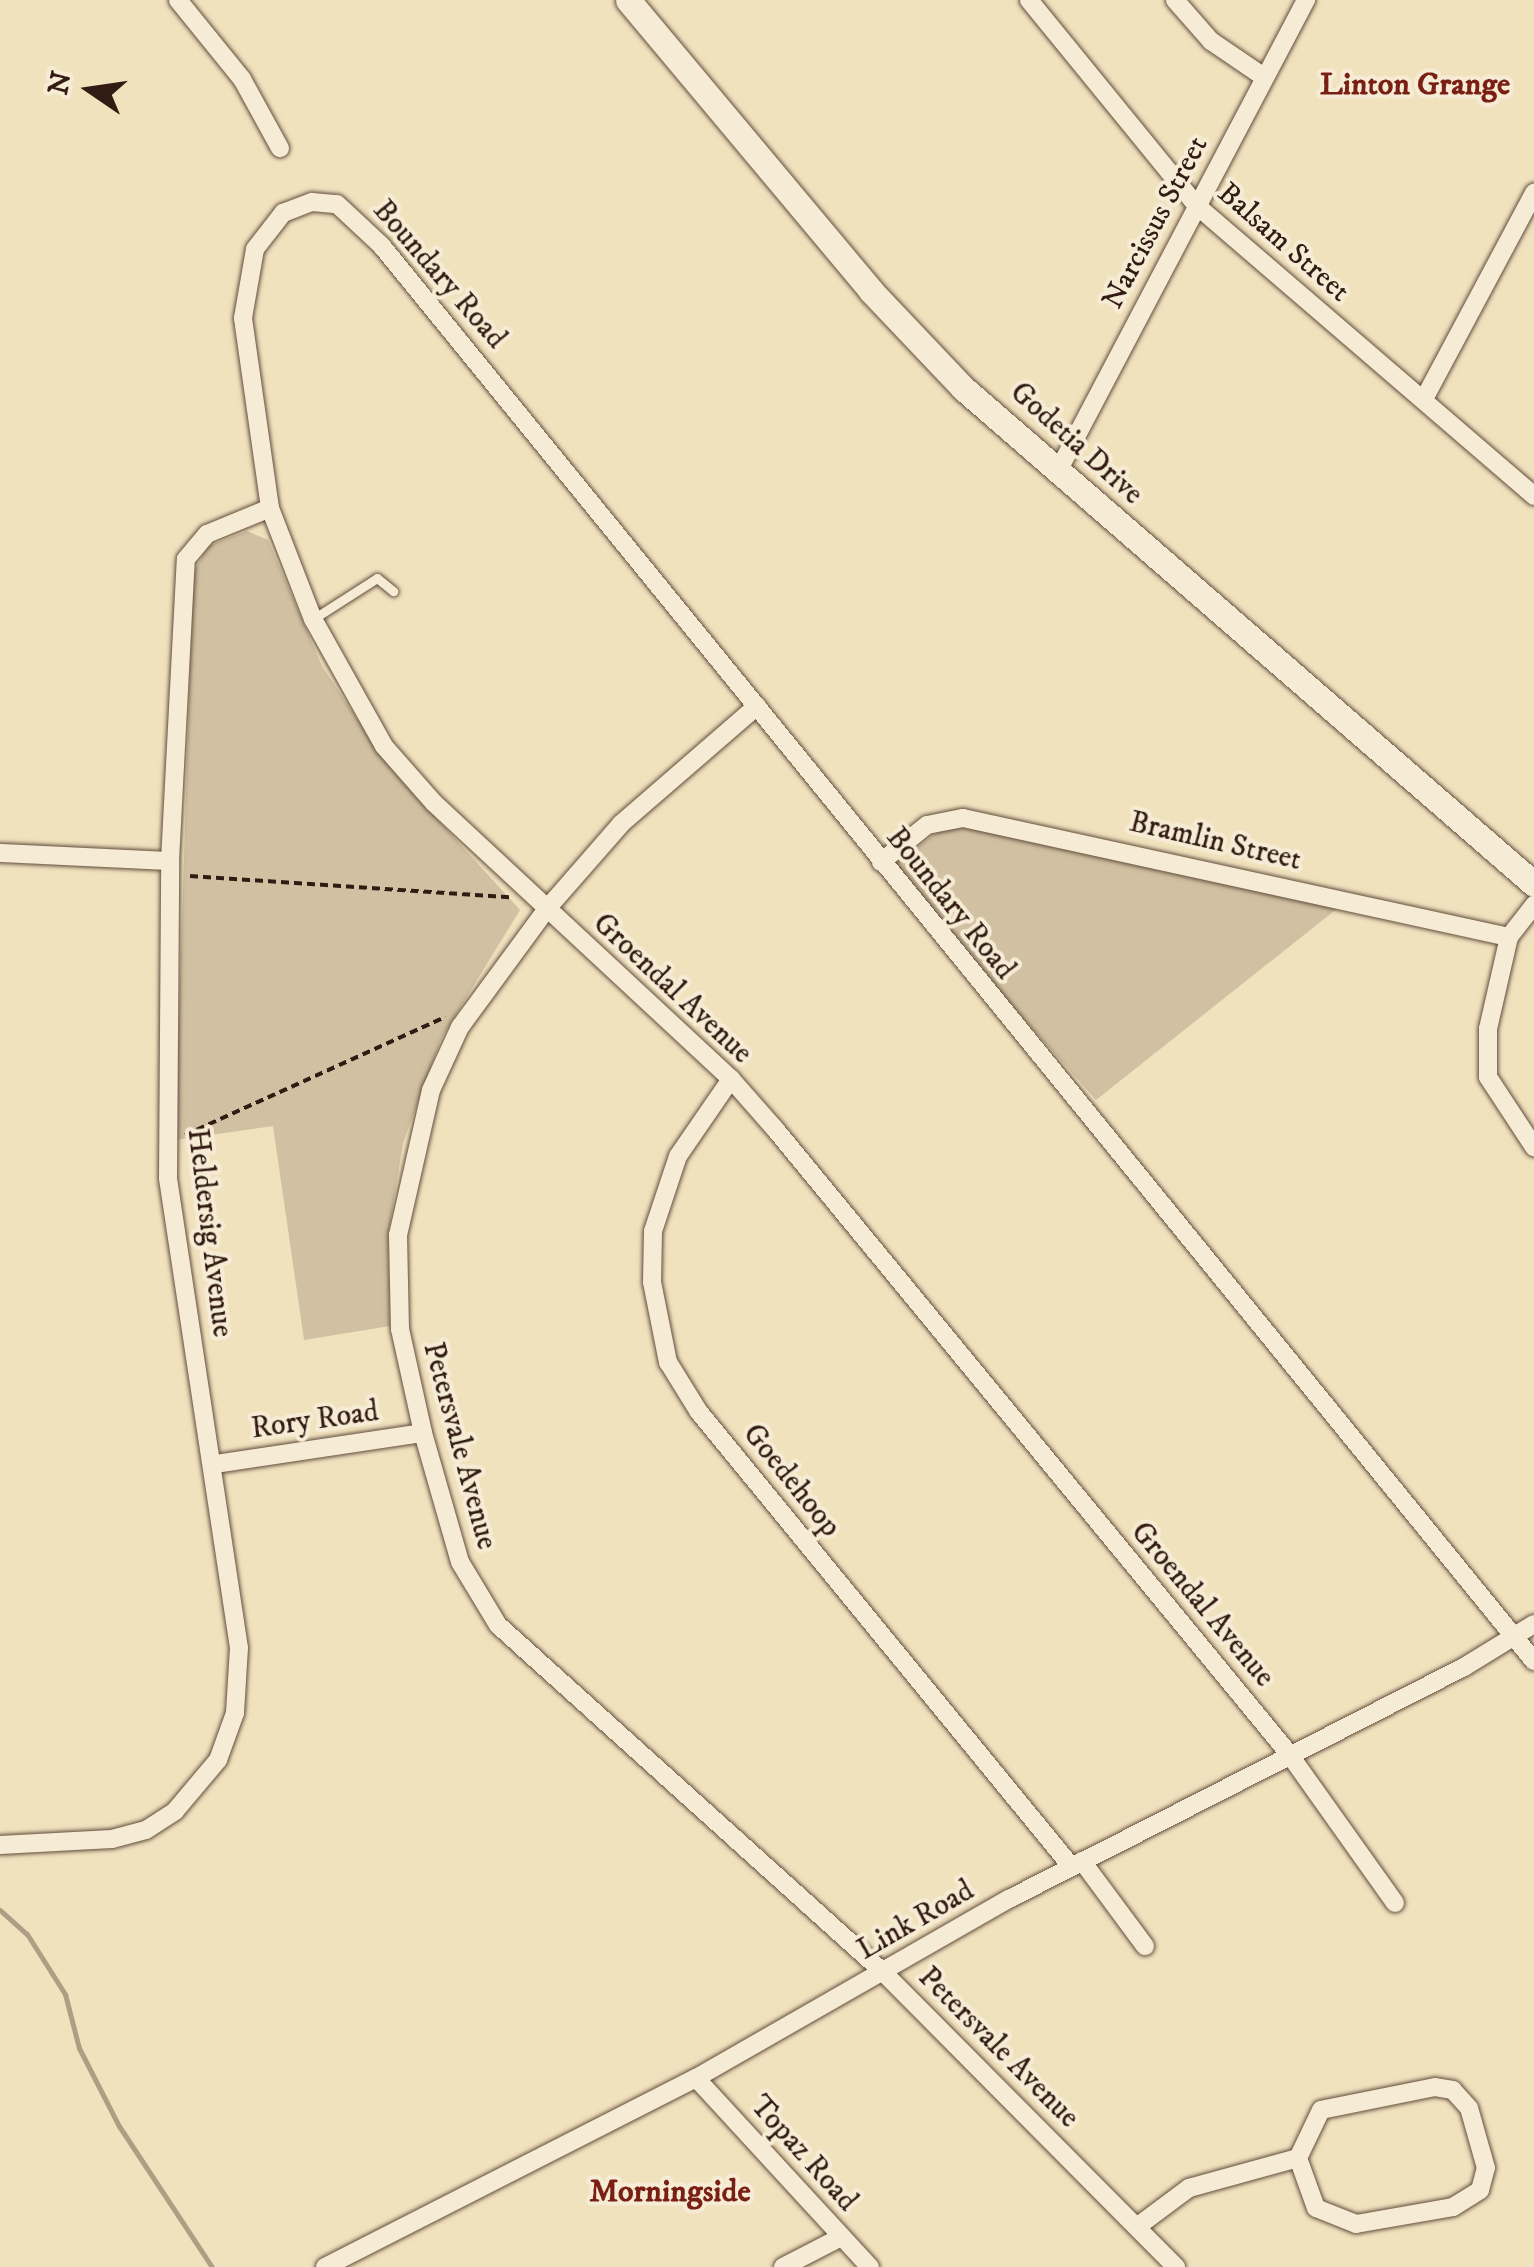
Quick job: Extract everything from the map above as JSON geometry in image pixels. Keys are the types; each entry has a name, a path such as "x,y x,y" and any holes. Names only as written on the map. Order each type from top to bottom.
{"street":[{"path":"178,0 242,78 280,148"},
{"name":"Godetia Drive","path":"628,0 871,291 1057,473 1534,884"},
{"name":"Balsam Street","path":"1028,0 1196,205 1534,496"},
{"path":"1175,0 1211,41 1264,77"},
{"name":"Narcissus Street","path":"1057,473 1306,0"},
{"path":"1424,400 1534,194"},
{"name":"Groendal Avenue","path":"312,202 269,227 247,270 243,318 270,508 313,620 347,689 405,772 540,904 731,1079 1290,1755 1396,1903"},
{"name":"Boundary Road","path":"312,202 336,204 381,245 1534,1661"},
{"name":"Heldersig Avenue","path":"0,1845 112,1839 146,1830 175,1811 218,1760 240,1684 215,1464 167,1143 170,868 186,560 207,534 270,508"},
{"name":"Petersvale Avenue","path":"757,706 621,824 540,904 476,1004 431,1090 408,1168 398,1235 400,1329 422,1433 460,1562 498,1625 884,1972 1176,2267"},
{"name":"Bramlin Street","path":"881,862 944,819 999,822 1509,937"},
{"path":"0,854 170,868"},
{"path":"1534,904 1509,937 1488,1029 1488,1077 1534,1147"},
{"name":"Goedehoop","path":"731,1079 678,1156 654,1231 652,1282 668,1362 698,1412 1144,1946"},
{"name":"Rory Road","path":"215,1464 422,1433"},
{"name":"Link Road","path":"325,2267 696,2078 1076,1864 1515,1638 1534,1624"},
{"name":"Topaz Road","path":"696,2078 870,2267"},
{"path":"1435,2087 1453,2090 1469,2108 1486,2168 1480,2190 1453,2207 1356,2224 1316,2208 1298,2158 1310,2122 1321,2110 1435,2087"},
{"path":"1138,2226 1190,2188 1298,2158"},
{"path":"782,2267 841,2237"}],"lane":[{"path":"313,620 377,578 393,591"}],"path":[{"path":"170,868 540,904"},
{"path":"167,1143 476,1004"}],"shaded area":[{"path":"247,531 268,540 322,666 387,764 520,910 441,1039 403,1143 388,1236 390,1326 304,1340 273,1126 175,1140 193,574 208,546"},
{"path":"949,823 1343,904 1096,1100 890,868"}],"waterway":[{"path":"0,1910 27,1934 65,1994 79,2048 119,2126 212,2267"}],"district":[{"name":"Linton Grange","path":"1415,85"},
{"name":"Morningside","path":"670,2192"}]}
